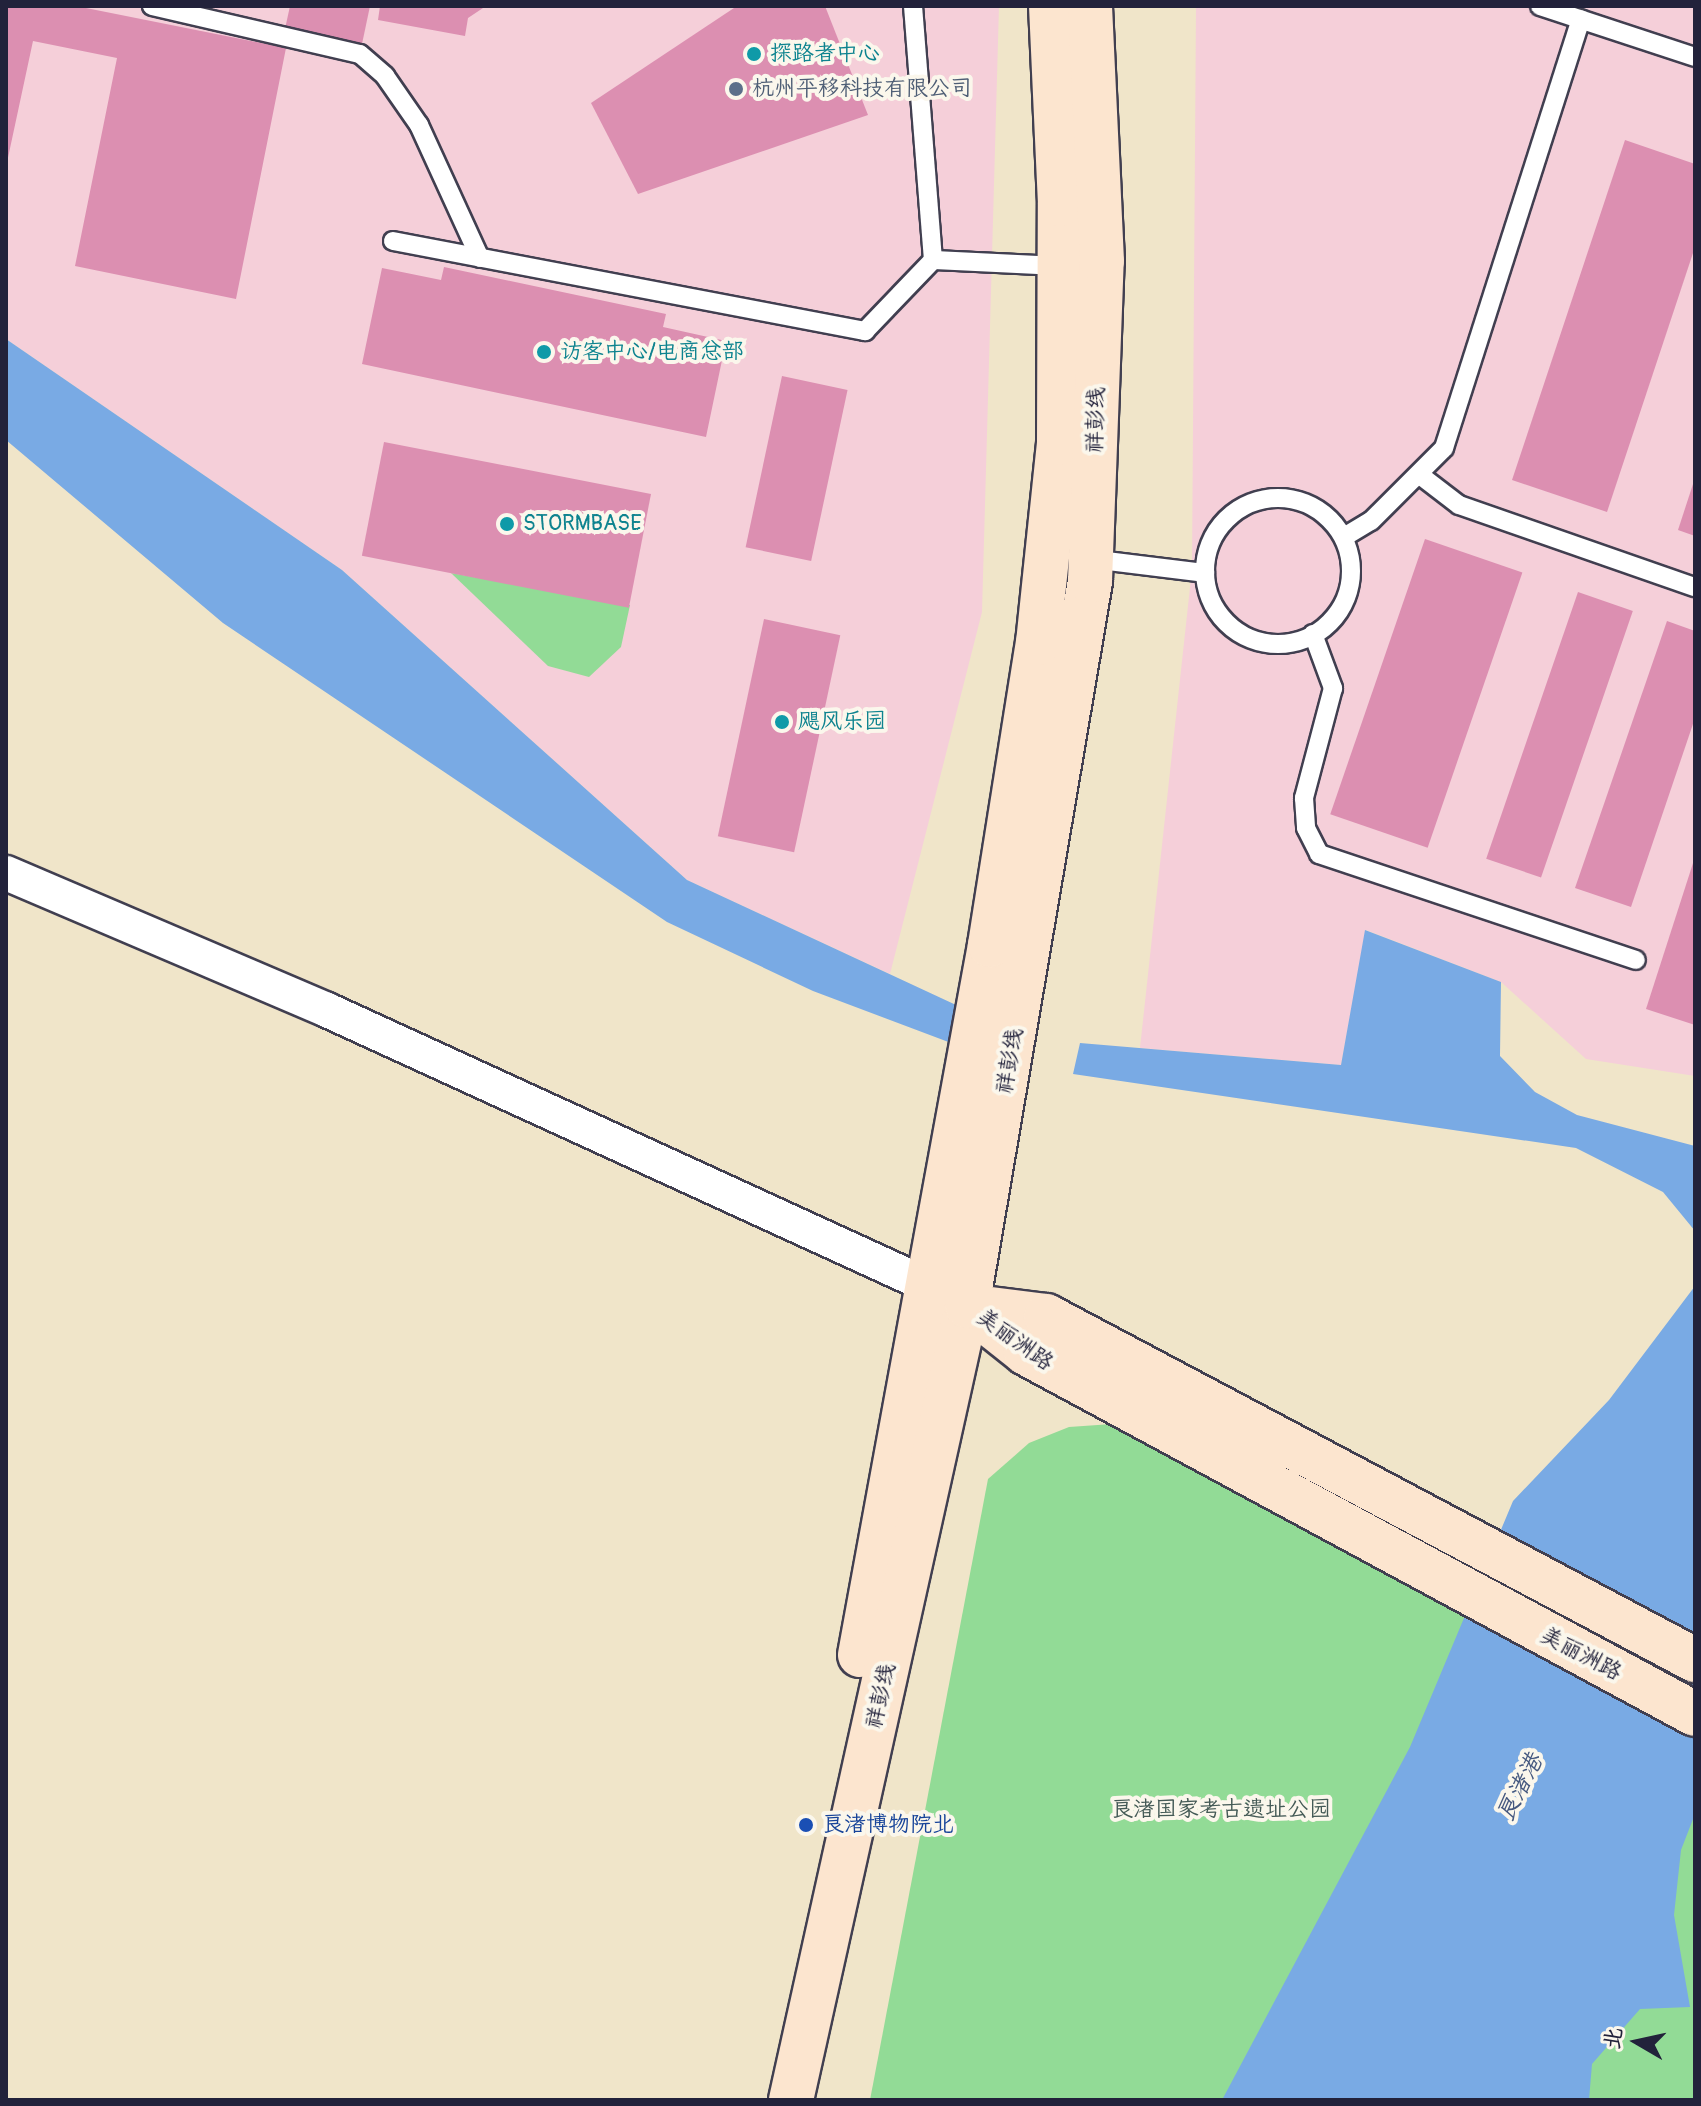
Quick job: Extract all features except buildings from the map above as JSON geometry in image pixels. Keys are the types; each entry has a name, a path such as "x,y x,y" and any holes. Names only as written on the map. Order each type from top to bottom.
{"main road":[{"name":"祥彭线","path":"769,2100 853,1694 929,1282 1038,643 1059,443 1060,266 1051,6"},
{"name":"祥彭线","path":"791,2100 967,1306 1091,559 1102,261 1090,6"},
{"name":"美丽洲路","path":"967,1306 1046,1316 1695,1660"},
{"name":"美丽洲路","path":"967,1306 1026,1353 1695,1714"}],"street":[{"path":"6,873 327,1010 929,1282 967,1306"}],"lane":[{"path":"152,6 360,54 385,76 419,125 480,258"},
{"path":"393,241 865,331 933,260 913,6"},
{"path":"1540,6 1695,57"},
{"path":"1344,537 1371,521 1444,448 1581,19"},
{"path":"933,260 1060,266"},
{"path":"1420,475 1459,505 1695,587"},
{"path":"1284,497 1308,503 1329,517 1344,537 1351,560 1350,585 1342,607 1313,634 1284,644 1239,633 1221,617 1205,573 1209,548 1220,526 1238,510 1260,500 1284,497"},
{"path":"1091,559 1205,573"},
{"path":"1313,634 1333,688 1304,798 1306,828 1319,854 1636,960"}],"shaded area":[{"path":"6,6 999,6 982,612 890,974 687,880 342,570 6,339"},
{"path":"1196,6 1695,6 1695,1076 1586,1059 1501,982 1366,930 1341,1065 1140,1048 1192,569"}],"green space":[{"path":"451,573 630,605 621,647 589,677 548,666"},
{"name":"良渚国家考古遗址公园","path":"1112,1424 1695,1737 1695,2100 870,2100 988,1479 1029,1443 1069,1427"}],"water":[{"path":"6,339 342,570 687,880 984,1018 975,1052 813,991 667,922 223,623 6,440"},
{"path":"1365,930 1501,982 1500,1056 1535,1092 1577,1115 1695,1146 1695,1231 1663,1192 1576,1148 1073,1074 1080,1043 1341,1065"},
{"name":"良渚港","path":"1695,1286 1695,1814 1681,1850 1674,1915 1690,2007 1640,2009 1592,2064 1589,2100 1222,2100 1410,1747 1513,1501 1609,1400"}],"place":[{"name":"探路者中心","path":"754,54"},
{"name":"杭州平移科技有限公司","path":"736,89"},
{"name":"访客中心/电商总部","path":"544,352"},
{"name":"STORMBASE","path":"507,524"},
{"name":"飓风乐园","path":"782,722"},
{"name":"良渚博物院北","path":"806,1825"}]}
